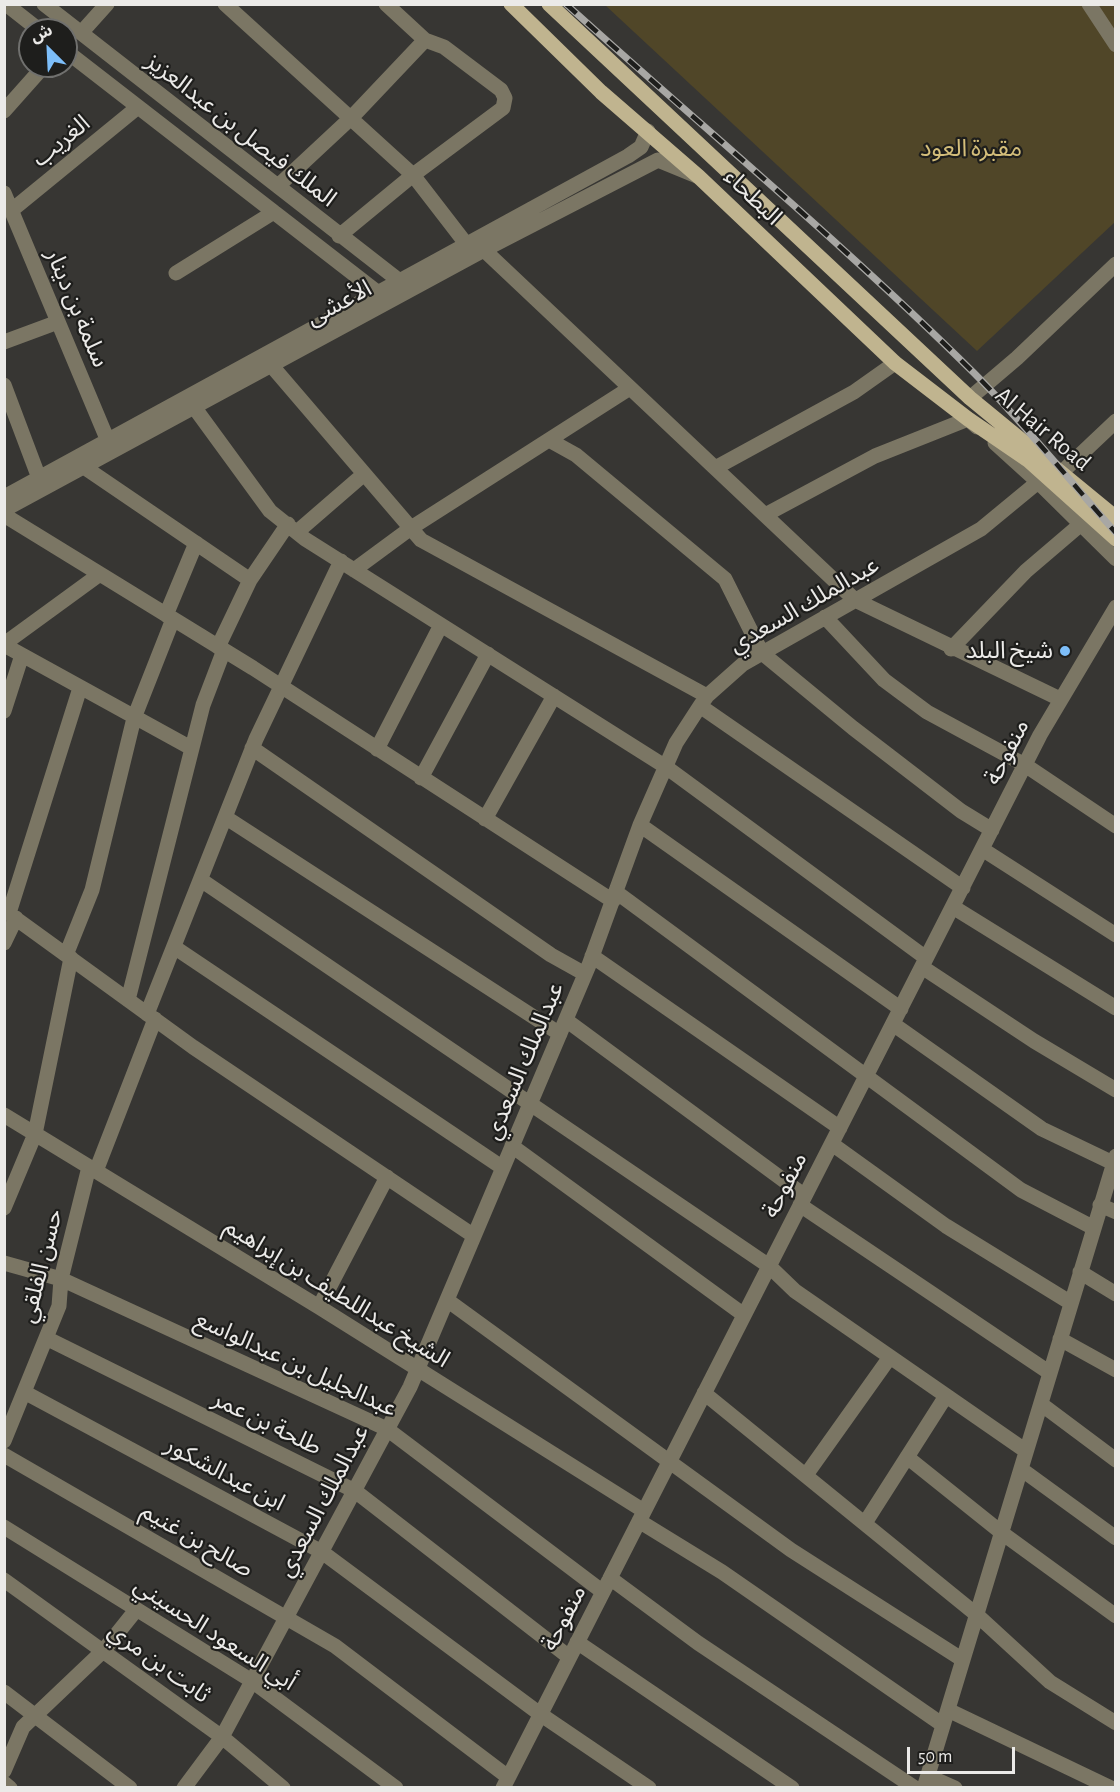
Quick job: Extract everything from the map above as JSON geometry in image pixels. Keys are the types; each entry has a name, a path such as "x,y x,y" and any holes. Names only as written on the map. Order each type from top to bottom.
{"main road":[{"name":"البطحاء","path":"511,4 601,92 699,177 895,363 968,419 1058,478"},
{"name":"البطحاء","path":"549,4 970,398"},
{"name":"Al Hair Road","path":"970,398 1058,478 1116,538"},
{"name":"Al Hair Road","path":"1058,478 1116,518"}],"street":[{"path":"6,4 24,18"},
{"name":"الملك فيصل بن عبدالعزيز","path":"44,4 406,286"},
{"path":"81,33 107,4"},
{"path":"225,4 352,117 413,175 467,245"},
{"path":"339,236 413,175 503,108 505,98 501,90 444,47 425,40 386,4"},
{"path":"1089,4 1116,45"},
{"path":"278,186 352,117 425,40"},
{"name":"الملك فيصل بن عبدالعزيز","path":"78,60 384,298"},
{"path":"4,111 33,78"},
{"name":"الغريب","path":"12,210 138,107"},
{"name":"الأعشى","path":"406,286 467,245 628,156 641,147 648,131"},
{"name":"الأعشى","path":"4,497 406,286 484,250 658,160 699,177"},
{"name":"سلمة بن دينار","path":"4,193 108,441"},
{"path":"176,273 274,212"},
{"path":"484,250 855,600 951,649 1060,699"},
{"path":"970,398 1017,358 1116,264"},
{"name":"الأعشى","path":"4,510 271,365 384,298"},
{"path":"4,342 58,322"},
{"path":"715,468 854,392 895,363"},
{"path":"271,365 421,540 704,701 963,888"},
{"path":"4,385 39,478"},
{"path":"347,566 411,528 630,388"},
{"path":"194,407 270,511 292,528 347,566 666,766 924,963 1034,1041 1116,1090"},
{"path":"765,515 875,456 968,419"},
{"name":"البطحاء","path":"968,419 1038,482 1116,559"},
{"path":"1058,478 1116,421"},
{"path":"549,440 576,455 725,579 762,652 853,728 962,811 992,830"},
{"path":"84,467 250,580"},
{"path":"128,1000 203,705 221,648 250,580 292,528 364,474"},
{"name":"عبدالملك السعدي","path":"184,1788 222,1737 418,1370 585,974 640,825 676,743 704,701 743,664 981,529 1038,482"},
{"path":"4,515 221,648 485,819 614,896 1021,1190 1094,1228"},
{"path":"951,649 1026,571 1081,524"},
{"path":"4,1208 35,1134 69,957 92,890 134,718 196,543"},
{"name":"حسن الفلقي","path":"4,1442 59,1306 61,1279 93,1169 151,1017 174,947 252,748 347,566"},
{"path":"100,574 4,644 134,718 192,748"},
{"name":"منفوحة","path":"506,1782 1025,765 1060,699 1116,607"},
{"path":"825,617 884,680 927,712 1025,765 1116,826"},
{"path":"377,749 441,625"},
{"path":"421,778 488,654"},
{"path":"4,711 22,655"},
{"path":"4,942 10,914 80,688"},
{"path":"485,819 554,696"},
{"path":"252,748 551,955 585,974"},
{"path":"225,817 563,1027 803,1200 1050,1373"},
{"path":"640,825 901,1009"},
{"path":"982,849 1116,935"},
{"path":"201,879 769,1266 795,1291 1026,1451"},
{"path":"953,906 1116,1008"},
{"path":"10,914 151,1017 474,1236"},
{"path":"174,947 503,1168"},
{"path":"592,956 840,1128"},
{"path":"893,1024 1042,1129 1114,1160 926,1782 956,1788"},
{"name":"الشيخ عبداللطيف بن إبراهيم","path":"4,1115 320,1307 946,1718 1111,1788"},
{"path":"832,1144 945,1226 1071,1303"},
{"path":"512,1146 744,1315"},
{"path":"320,1307 387,1177"},
{"path":"1100,1205 1116,1212"},
{"name":"عبدالجليل بن عبدالواسع","path":"4,1263 61,1279 387,1429 606,1585 698,1643 915,1788"},
{"path":"1080,1272 1116,1294"},
{"path":"447,1300 791,1550 963,1660"},
{"name":"طلحة بن عمر","path":"46,1338 354,1491 569,1657"},
{"path":"1060,1339 1116,1370"},
{"path":"806,1475 890,1356"},
{"name":"ابن عبدالشكور","path":"24,1392 322,1552 540,1714 649,1788"},
{"path":"704,1393 977,1615 1050,1682 1116,1723"},
{"path":"865,1523 946,1396"},
{"path":"1041,1404 1116,1460"},
{"name":"صالح بن غنيم","path":"4,1455 335,1646 506,1782"},
{"path":"907,1458 1002,1533 1116,1616"},
{"path":"1021,1469 1116,1538"},
{"name":"أبي السعود الحسيني","path":"4,1527 252,1681 396,1788"},
{"name":"ثابت بن مري","path":"4,1580 222,1737 283,1788"},
{"path":"4,1771 23,1727 104,1650 136,1610"},
{"path":"577,1642 792,1788"},
{"path":"4,1692 130,1788"},
{"path":"4,1783 10,1788"}],"green space":[{"name":"مقبرة العود","path":"605,5 1115,5 1115,222 977,351"}],"railway":[{"path":"566,4 824,232 925,325 1011,412 1116,533"}],"place":[{"name":"شيخ البلد","path":"1065,651"}]}
